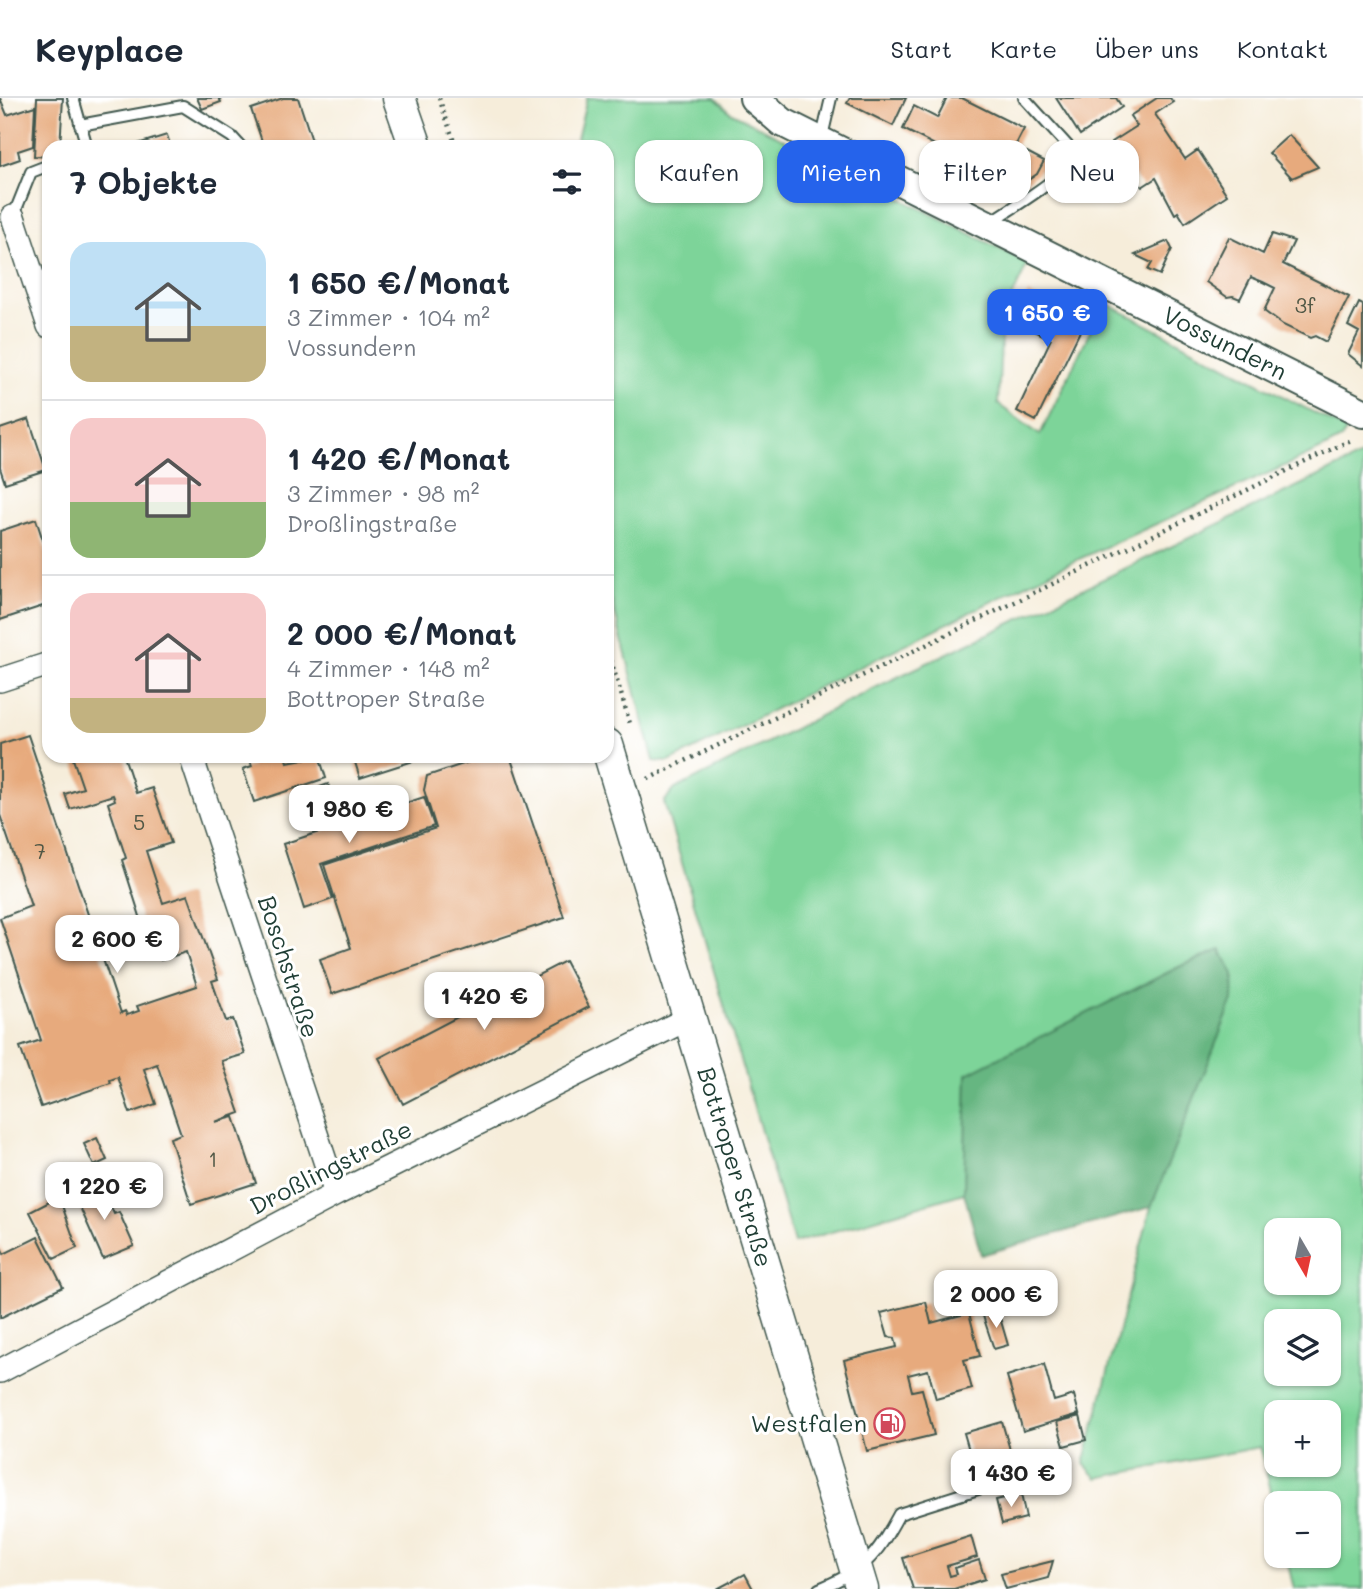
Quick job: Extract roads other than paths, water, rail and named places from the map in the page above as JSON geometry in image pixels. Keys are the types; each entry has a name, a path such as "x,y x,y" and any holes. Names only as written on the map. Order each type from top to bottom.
{"main road":[{"path":"399,98 414,140"},
{"name":"Bottroper Straße","path":"612,763 859,1581"}],"street":[{"name":"Vossundern","path":"754,98 782,122 819,140"},
{"name":"Vossundern","path":"905,183 1363,413"},
{"path":"13,217 42,305"},
{"path":"0,680 42,665"},
{"name":"Boschstraße","path":"193,763 336,1194"},
{"name":"Droßlingstraße","path":"0,1371 336,1194 689,1017"}],"lane":[{"path":"73,98 85,140"},
{"path":"821,140 831,98"},
{"path":"988,224 1053,178 1073,160 1075,154 1024,98"},
{"path":"80,125 183,106 235,140"},
{"path":"13,217 32,172 42,168"},
{"path":"819,1589 859,1581 899,1514 1035,1471"}],"place":[{"name":"Westfalen","path":"890,1424"}]}
